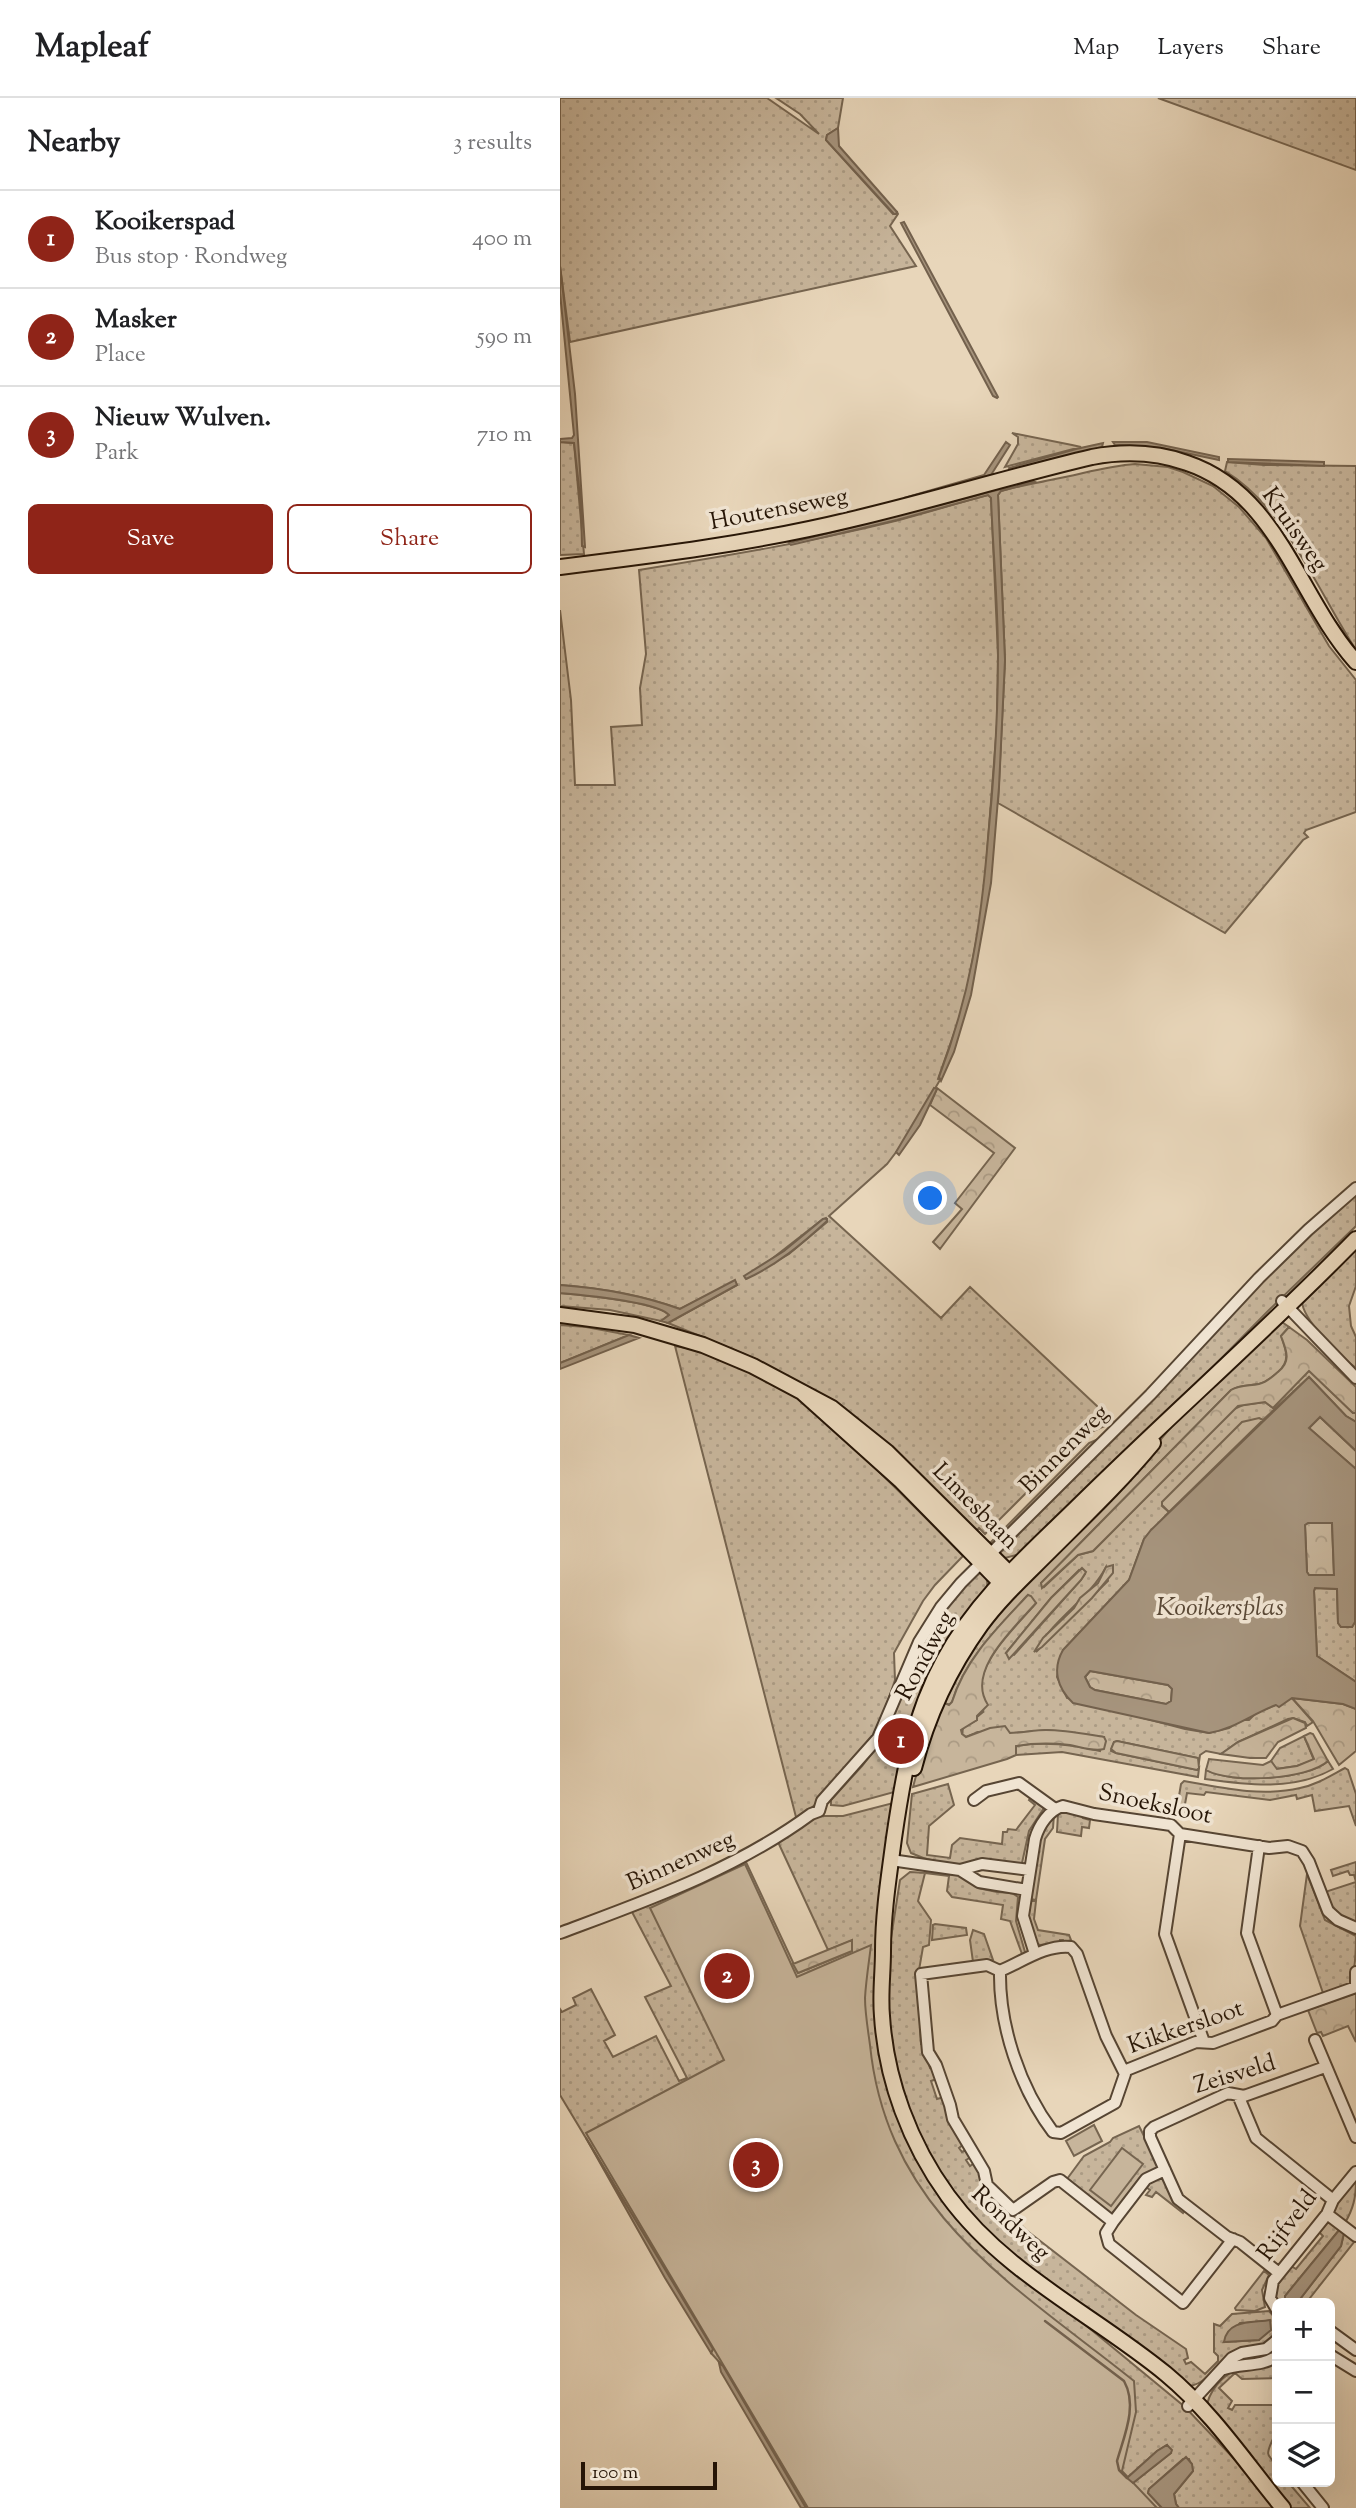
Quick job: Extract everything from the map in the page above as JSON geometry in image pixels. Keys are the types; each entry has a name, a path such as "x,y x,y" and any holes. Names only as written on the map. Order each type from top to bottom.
{"main road":[{"name":"Kruisweg","path":"1003,481 1117,453 1163,456 1207,472 1238,492 1264,518 1330,627 1356,662"},
{"name":"Houtenseweg","path":"560,567 695,550 800,531 1003,481"},
{"name":"Rondweg","path":"1283,2508 1191,2403 1016,2266 980,2234 949,2198 922,2155 899,2102 888,2059 882,2015 883,1956 904,1769 920,1714 952,1646 971,1618 1151,1434 1174,1415 1285,1304 1356,1229"},
{"name":"Rondweg","path":"1285,1304 1356,1239"},
{"name":"Limesbaan","path":"560,1315 635,1325 703,1345 753,1366 840,1413 871,1438 1008,1581"}],"street":[{"name":"Binnenweg","path":"560,1933 720,1870 819,1811 822,1801 878,1738 925,1631 979,1551 1150,1395 1259,1278 1356,1188"},
{"path":"1285,1304 1355,1376"},
{"path":"975,1800 986,1791 1019,1783 1055,1809 1036,1834 1027,1889 1024,1920 1035,1954"},
{"name":"Snoeksloot","path":"1055,1809 1067,1805 1094,1814 1171,1825 1180,1834 1259,1846 1288,1846 1302,1851 1328,1911 1338,1920 1356,1928"},
{"path":"1180,1834 1165,1931 1204,2042"},
{"path":"1259,1846 1247,1933 1277,2015"},
{"path":"895,1861 960,1870 982,1864 1030,1870"},
{"path":"960,1870 976,1881 1027,1889"},
{"path":"1113,2222 1058,2180 1013,2210 987,2185 984,2171 953,2119 936,2065 928,2052 921,1974 987,1965 1000,1971 1035,1954 1064,1947 1074,1950 1106,2036 1124,2071"},
{"name":"Kikkersloot","path":"1000,1971 1006,2030 1029,2093 1055,2134 1115,2103 1124,2071 1196,2042 1218,2041 1272,2021 1277,2015 1356,1986"},
{"path":"1356,1972 1356,1986"},
{"path":"1315,2040 1356,2137"},
{"name":"Zeisveld","path":"1279,2273 1178,2199 1150,2137 1152,2129 1228,2093 1244,2096 1325,2067"},
{"path":"1238,2095 1256,2138 1334,2200"},
{"path":"1164,2170 1146,2179 1113,2222 1106,2233 1109,2244 1183,2303 1233,2239"},
{"name":"Rijfveld","path":"1272,2303 1270,2287 1356,2172"},
{"path":"1327,2214 1354,2234"},
{"path":"1335,2335 1356,2350"},
{"path":"1191,2403 1238,2355 1266,2349 1272,2344"},
{"path":"1224,2369 1272,2359"},
{"path":"1335,2362 1356,2371"},
{"path":"1306,2487 1323,2508"}],"green space":[{"path":"560,98 767,98 819,134 800,114 776,98 843,98 838,128 827,135 826,140 893,214 897,212 890,226 916,266 570,342 560,266"},
{"path":"1158,98 1356,98 1356,170"},
{"path":"1012,433 1081,447 1005,467 1018,444 1018,437"},
{"path":"560,442 574,443 584,554 560,555"},
{"path":"1227,462 1356,466 1356,650 1283,528 1266,506 1225,471"},
{"path":"1135,464 1168,467 1183,472 1213,486 1239,507 1266,538 1329,646 1356,680 1356,812 1306,830 1304,833 1308,837 1225,933 998,803 1005,660 998,495 1001,491 1014,488"},
{"path":"988,495 991,497 998,655 997,724 983,905 964,1005 938,1079 940,1080 903,1143 887,1164 829,1216 941,1318 970,1287 1114,1422 1084,1435 985,1534 979,1528 975,1532 792,1380 744,1354 668,1323 737,1285 735,1281 680,1309 621,1293 560,1285 560,610 571,700 575,785 615,785 611,727 642,725 640,688 646,654 639,570 831,536","holes":["823,1219 827,1219 827,1222 789,1254 746,1279"]},
{"path":"937,1088 1015,1148 940,1249 933,1242 962,1209 955,1203 994,1153 930,1105"},
{"path":"1356,1193 1356,1226 1137,1444 1103,1472 1020,1554 1005,1558 994,1554 1243,1299"},
{"path":"1356,1242 1356,1286 1349,1306 1351,1326 1356,1337 1356,1368 1332,1347 1315,1327 1308,1318 1302,1301"},
{"path":"560,1293 634,1302 669,1315 661,1321 610,1310 560,1306"},
{"path":"1279,1320 1289,1327 1281,1336 1286,1355 1282,1368 1264,1382 1231,1390 1041,1583 1044,1587 1078,1555 1093,1551 1234,1409 1265,1402 1273,1408 1309,1370 1356,1413 1356,1422 1346,1416 1309,1377 1263,1420 1259,1419 1162,1506 1169,1512 1144,1539 1129,1580 1063,1650 1057,1677 1067,1698 1185,1729 1209,1733 1229,1728 1292,1698 1313,1722 1307,1726 1305,1722 1288,1719 1238,1742 1221,1754 1206,1751 1200,1755 1199,1762 1197,1758 1114,1742 1111,1751 1197,1770 1199,1768 1198,1777 1062,1752 1016,1755 1016,1746 1037,1744 1069,1745 1100,1751 1104,1737 1046,1730 978,1732 966,1737 962,1734 963,1728 977,1720 983,1712 981,1683 990,1659 1036,1603 1028,1595 974,1658 952,1702 949,1705 940,1701 982,1627 1134,1471 1177,1420","holes":["1106,1567 1108,1581 1036,1652 1051,1629 1090,1590","1079,1570 1085,1574 1081,1580 1014,1655 1006,1653 1051,1598"]},
{"path":"560,1325 586,1327 629,1335 560,1363"},
{"path":"1289,1327 1307,1340 1356,1387 1356,1413 1309,1371 1273,1408 1265,1402 1238,1406 1093,1551 1078,1555 1042,1588 1041,1583 1231,1390 1264,1382 1282,1368 1287,1355 1281,1336"},
{"path":"675,1346 741,1367 811,1406 963,1556 923,1601 894,1653 895,1680 875,1738 817,1803 797,1821"},
{"path":"1320,1417 1356,1451 1356,1469 1309,1428"},
{"path":"1259,1418 1263,1420 1169,1512 1162,1505 1242,1422"},
{"path":"1103,1437 994,1545 991,1542 1089,1443"},
{"path":"1332,1523 1334,1575 1309,1575 1307,1572 1305,1525"},
{"path":"1356,1546 1356,1682 1317,1656 1314,1591 1315,1588 1337,1589 1338,1623 1341,1627 1352,1627 1355,1622"},
{"path":"1113,1565 1113,1573 1092,1598 1034,1652 1043,1638 1074,1608 1080,1598 1098,1583 1106,1567"},
{"path":"980,1568 987,1580 986,1593 898,1791 843,1806 831,1805 831,1800 882,1740 930,1631 950,1602"},
{"path":"1082,1568 1086,1572 1081,1580 1009,1659 1006,1653 1051,1598"},
{"path":"1028,1595 1036,1603 1006,1637 988,1664 983,1678 983,1692 988,1705 977,1716 977,1720 961,1730 962,1734 966,1737 990,1728 1005,1726 1010,1733 1068,1731 1104,1737 1104,1749 1092,1750 1050,1744 1016,1746 1016,1755 1007,1759 913,1787 940,1701 949,1705 952,1702 974,1658"},
{"path":"1090,1671 1168,1685 1172,1688 1171,1701 1166,1704 1095,1690 1090,1687 1085,1677"},
{"path":"1292,1698 1343,1704 1356,1709 1356,1751 1339,1765 1313,1721"},
{"path":"1293,1718 1305,1723 1306,1728 1278,1742 1266,1758 1221,1754 1238,1742"},
{"path":"1310,1733 1328,1761 1304,1772 1250,1778 1206,1770 1209,1759 1263,1765 1271,1761 1277,1769 1297,1766 1314,1759 1304,1736"},
{"path":"1304,1736 1314,1760 1276,1769 1271,1761 1280,1748"},
{"path":"1117,1741 1198,1758 1199,1768 1197,1770 1116,1753 1111,1749"},
{"path":"1328,1761 1333,1769 1303,1781 1254,1784 1205,1779 1206,1770 1233,1777 1287,1776 1318,1767"},
{"path":"1345,1768 1356,1794 1356,1826 1349,1806 1315,1811 1312,1795 1297,1799 1296,1795 1270,1800 1206,1792 1204,1795 1187,1793 1183,1815 1176,1814 1181,1784 1184,1781 1242,1790 1286,1791 1312,1785"},
{"path":"948,1784 954,1805 929,1826 927,1855 950,1858 952,1845 960,1838 1002,1844 1003,1832 1008,1829 1016,1830 1035,1805 1029,1800 1031,1797 1044,1808 1029,1831 1022,1863 951,1864 911,1853 907,1843 912,1794"},
{"path":"897,1802 876,1947 875,2006 896,2111 913,2154 936,2192 969,2229 1185,2407 1277,2508 1179,2508 1174,2494 1193,2471 1189,2459 1183,2459 1149,2489 1148,2493 1162,2508 806,2508 723,2366 711,2353 713,2349 560,2095 560,2009 562,2012 576,2005 573,1998 591,1989 615,2035 604,2041 613,2057 656,2036 679,2081 687,2078 645,1997 671,1986 632,1912 746,1862 798,1973 852,1951 851,1941 828,1950 778,1842 813,1816 843,1816","holes":["1167,2445 1171,2453 1133,2483 1127,2478"]},
{"path":"1061,1811 1084,1815 1083,1818 1090,1820 1089,1828 1082,1827 1081,1836 1057,1832 1058,1814"},
{"path":"1054,1815 1053,1828 1045,1839 1036,1900 1030,1899 1039,1835"},
{"path":"1356,1862 1356,1882 1354,1875 1350,1875 1348,1871 1333,1876 1331,1870"},
{"path":"745,1864 797,1977 871,1945 865,1998 870,2045 881,2104 902,2155 929,2200 963,2240 1002,2277 1134,2381 1136,2412 1122,2471 1157,2508 808,2508 586,2133 724,2060 650,1908"},
{"path":"910,1872 959,1875 978,1888 1012,1893 1018,1897 1016,1921 1025,1952 1024,1954 1015,1958 1022,1954 1010,1921 1001,1919 1003,1905 952,1897 947,1891 949,1876 925,1873 918,1901 931,1920 929,1945 923,1947 919,1970 923,2028 920,2028 921,2044 924,2044 930,2068 934,2067 937,2079 931,2081 937,2099 944,2097 964,2144 959,2148 962,2152 966,2150 971,2157 966,2160 970,2166 976,2162 984,2185 1026,2230 1136,2315 1186,2349 1186,2364 1191,2362 1205,2374 1218,2361 1214,2352 1214,2324 1220,2326 1232,2314 1269,2311 1272,2314 1272,2340 1233,2356 1203,2380 1186,2386 1015,2259 962,2206 930,2160 898,2082 886,2011 889,1951 900,1880","holes":["1267,2321 1259,2340 1224,2342 1240,2323"]},
{"path":"1307,1874 1325,1920 1356,1936 1355,1963 1350,1983 1345,1988 1324,1996 1300,1926"},
{"path":"1356,1882 1356,1924 1335,1914 1326,1894"},
{"path":"1030,1901 1036,1901 1034,1919 1038,1930 1069,1935 1071,1940 1040,1945 1035,1943 1028,1921"},
{"path":"935,1924 966,1928 967,1935 932,1940"},
{"path":"973,1930 984,1934 993,1960 973,1962 970,1940"},
{"path":"852,1940 852,1951 798,1973 793,1964"},
{"path":"1356,1993 1356,2042 1348,2026 1323,2036 1321,2032 1317,2033 1308,2010"},
{"path":"1094,2125 1102,2141 1074,2156 1066,2141"},
{"path":"1139,2126 1159,2166 1110,2215 1067,2179 1084,2156"},
{"path":"1122,2148 1143,2164 1111,2206 1090,2190"},
{"path":"1161,2177 1185,2210 1183,2213 1156,2192 1152,2197 1146,2195 1150,2190 1146,2187 1149,2181"},
{"path":"1356,2181 1354,2203 1345,2223 1333,2212 1335,2203"},
{"path":"1329,2220 1340,2229 1285,2298 1276,2298 1278,2283 1291,2266 1296,2269 1323,2236 1318,2231"},
{"path":"1344,2233 1354,2242 1310,2298 1301,2298 1341,2246"},
{"path":"1264,2271 1269,2275 1262,2290 1265,2307 1255,2311 1236,2310 1235,2308"},
{"path":"1272,2365 1272,2378 1242,2379 1235,2373 1219,2388 1232,2401 1228,2408 1232,2410 1235,2405 1272,2405 1272,2441 1268,2454 1272,2460 1272,2486 1207,2404 1217,2384 1228,2374 1248,2366"},
{"path":"1272,2487 1292,2487 1310,2508 1289,2508"}],"water":[{"path":"838,128 839,146 896,214 826,140 827,135"},
{"path":"904,222 997,398 993,396 901,223"},
{"path":"560,266 575,394 585,547 582,546 581,505 574,443 560,442 560,439 572,438 574,435 560,293"},
{"path":"1006,442 1010,445 991,475 904,498 984,475"},
{"path":"1113,442 1147,442 1219,457 1219,460 1162,448 1115,445"},
{"path":"1103,443 1102,447 1011,471 1009,468 1076,449"},
{"path":"1228,459 1324,462 1324,466 1228,462"},
{"path":"1035,482 1001,491 998,495 1005,660 991,883 971,995 954,1052 941,1081 939,1077 959,1017 973,959 982,901 992,793 998,657 991,498 988,495 897,520 791,545 789,543"},
{"path":"934,1088 937,1089 920,1125 899,1155 896,1152"},
{"path":"826,1218 827,1221 799,1246 779,1261 746,1279 744,1276 784,1251"},
{"path":"735,1280 737,1285 668,1323 661,1321 669,1315 650,1306 560,1293 560,1285 591,1288 636,1296 680,1309"},
{"path":"629,1335 639,1338 560,1369 560,1363"},
{"name":"Kooikersplas","path":"1309,1377 1346,1416 1356,1422 1356,1451 1320,1417 1309,1428 1356,1469 1355,1622 1352,1627 1341,1627 1338,1623 1337,1589 1315,1588 1314,1591 1317,1656 1356,1682 1356,1709 1343,1704 1292,1698 1279,1707 1276,1705 1227,1728 1209,1733 1073,1703 1063,1691 1058,1678 1058,1664 1063,1650 1129,1580 1144,1539","holes":["1332,1523 1334,1575 1309,1575 1307,1572 1305,1525","1090,1671 1168,1685 1172,1689 1171,1701 1166,1704 1095,1690 1090,1687 1085,1677"]},
{"path":"586,2138 713,2349 711,2353 665,2278"},
{"path":"1340,2229 1344,2233 1341,2246 1301,2298 1285,2296"},
{"path":"1270,2320 1271,2330 1259,2340 1224,2342 1230,2329 1235,2326"},
{"path":"719,2363 806,2508 801,2508 721,2372"},
{"path":"1167,2445 1172,2450 1171,2453 1133,2483 1127,2478 1157,2451"},
{"path":"1186,2457 1192,2464 1193,2471 1174,2494 1179,2508 1162,2508 1148,2493 1149,2489"}],"waterway":[{"path":"1045,2321 1124,2381 1130,2411 1117,2461 1119,2470 1127,2478"}],"place":[{"name":"Kooikerspad","path":"901,1741"},
{"name":"Masker","path":"727,1976"},
{"name":"Nieuw Wulven.","path":"756,2165"}]}
